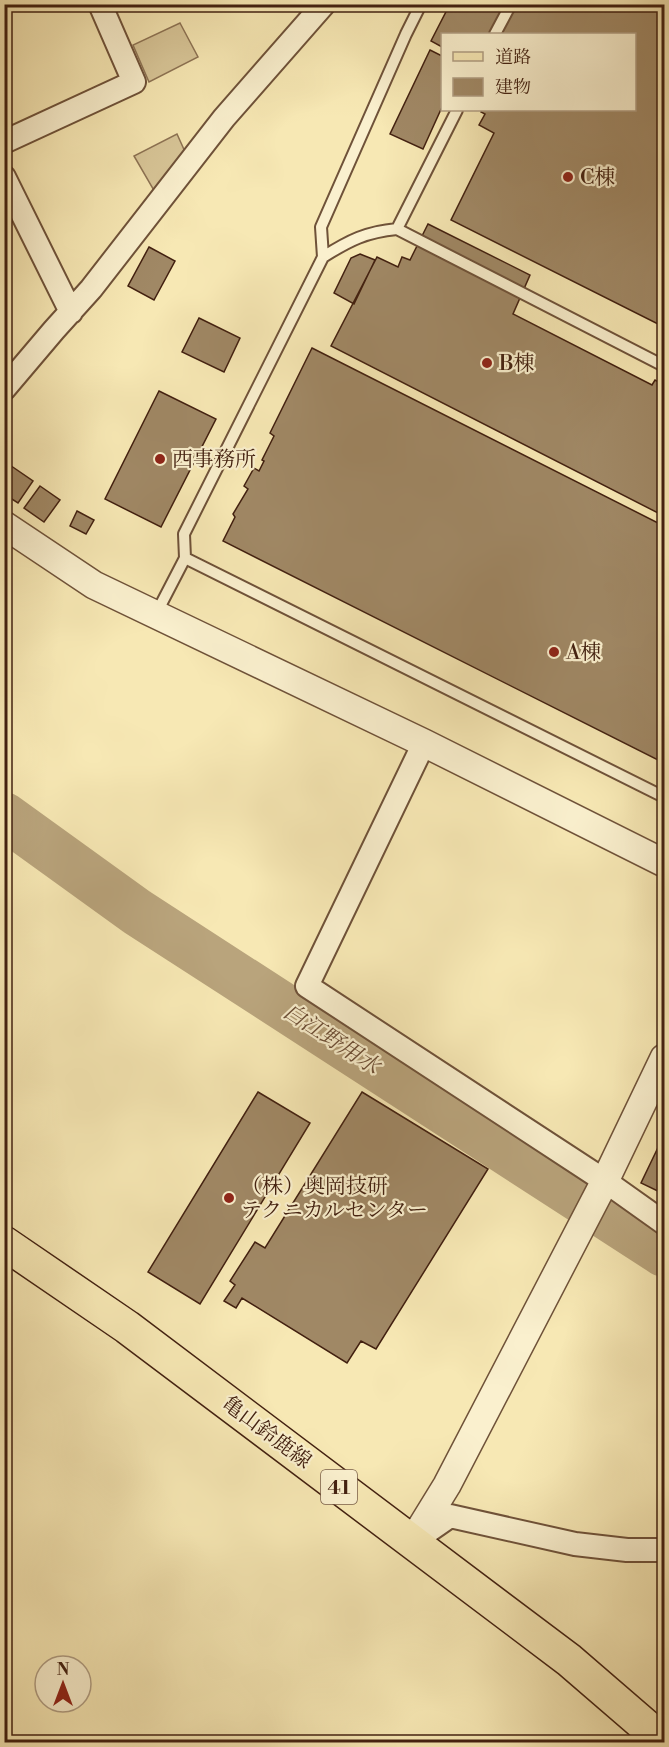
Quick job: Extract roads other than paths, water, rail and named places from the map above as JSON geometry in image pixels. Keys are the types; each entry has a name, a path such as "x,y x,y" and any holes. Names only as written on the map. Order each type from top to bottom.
{"main road":[{"name":"亀山鈴鹿線","path":"4,1243 127,1327 569,1660 664,1743"}],"street":[{"path":"4,142 134,82 100,4"},
{"path":"4,389 91,290 224,117 324,4"},
{"path":"4,177 71,312"},
{"path":"4,525 94,585 424,743 664,863"},
{"path":"424,743 307,987 602,1187 664,1223"},
{"path":"412,1542 447,1485 602,1187 664,1058"},
{"path":"412,1542 450,1516 575,1544 627,1550 664,1550"}],"lane":[{"path":"156,615 185,558 184,534 323,257 321,227 421,4"},
{"path":"496,33 511,4"},
{"path":"398,229 457,111"},
{"path":"323,257 346,243 376,231 398,229 664,366"},
{"path":"185,558 664,797"}],"waterway":[{"name":"白江野用水","path":"4,816 137,912 664,1253"}],"place":[{"name":"C棟","path":"568,177"},
{"name":"B棟","path":"487,363"},
{"name":"西事務所","path":"160,459"},
{"name":"A棟","path":"554,652"},
{"name":"（株）奥岡技研 テクニカルセンター","path":"229,1198"}]}
